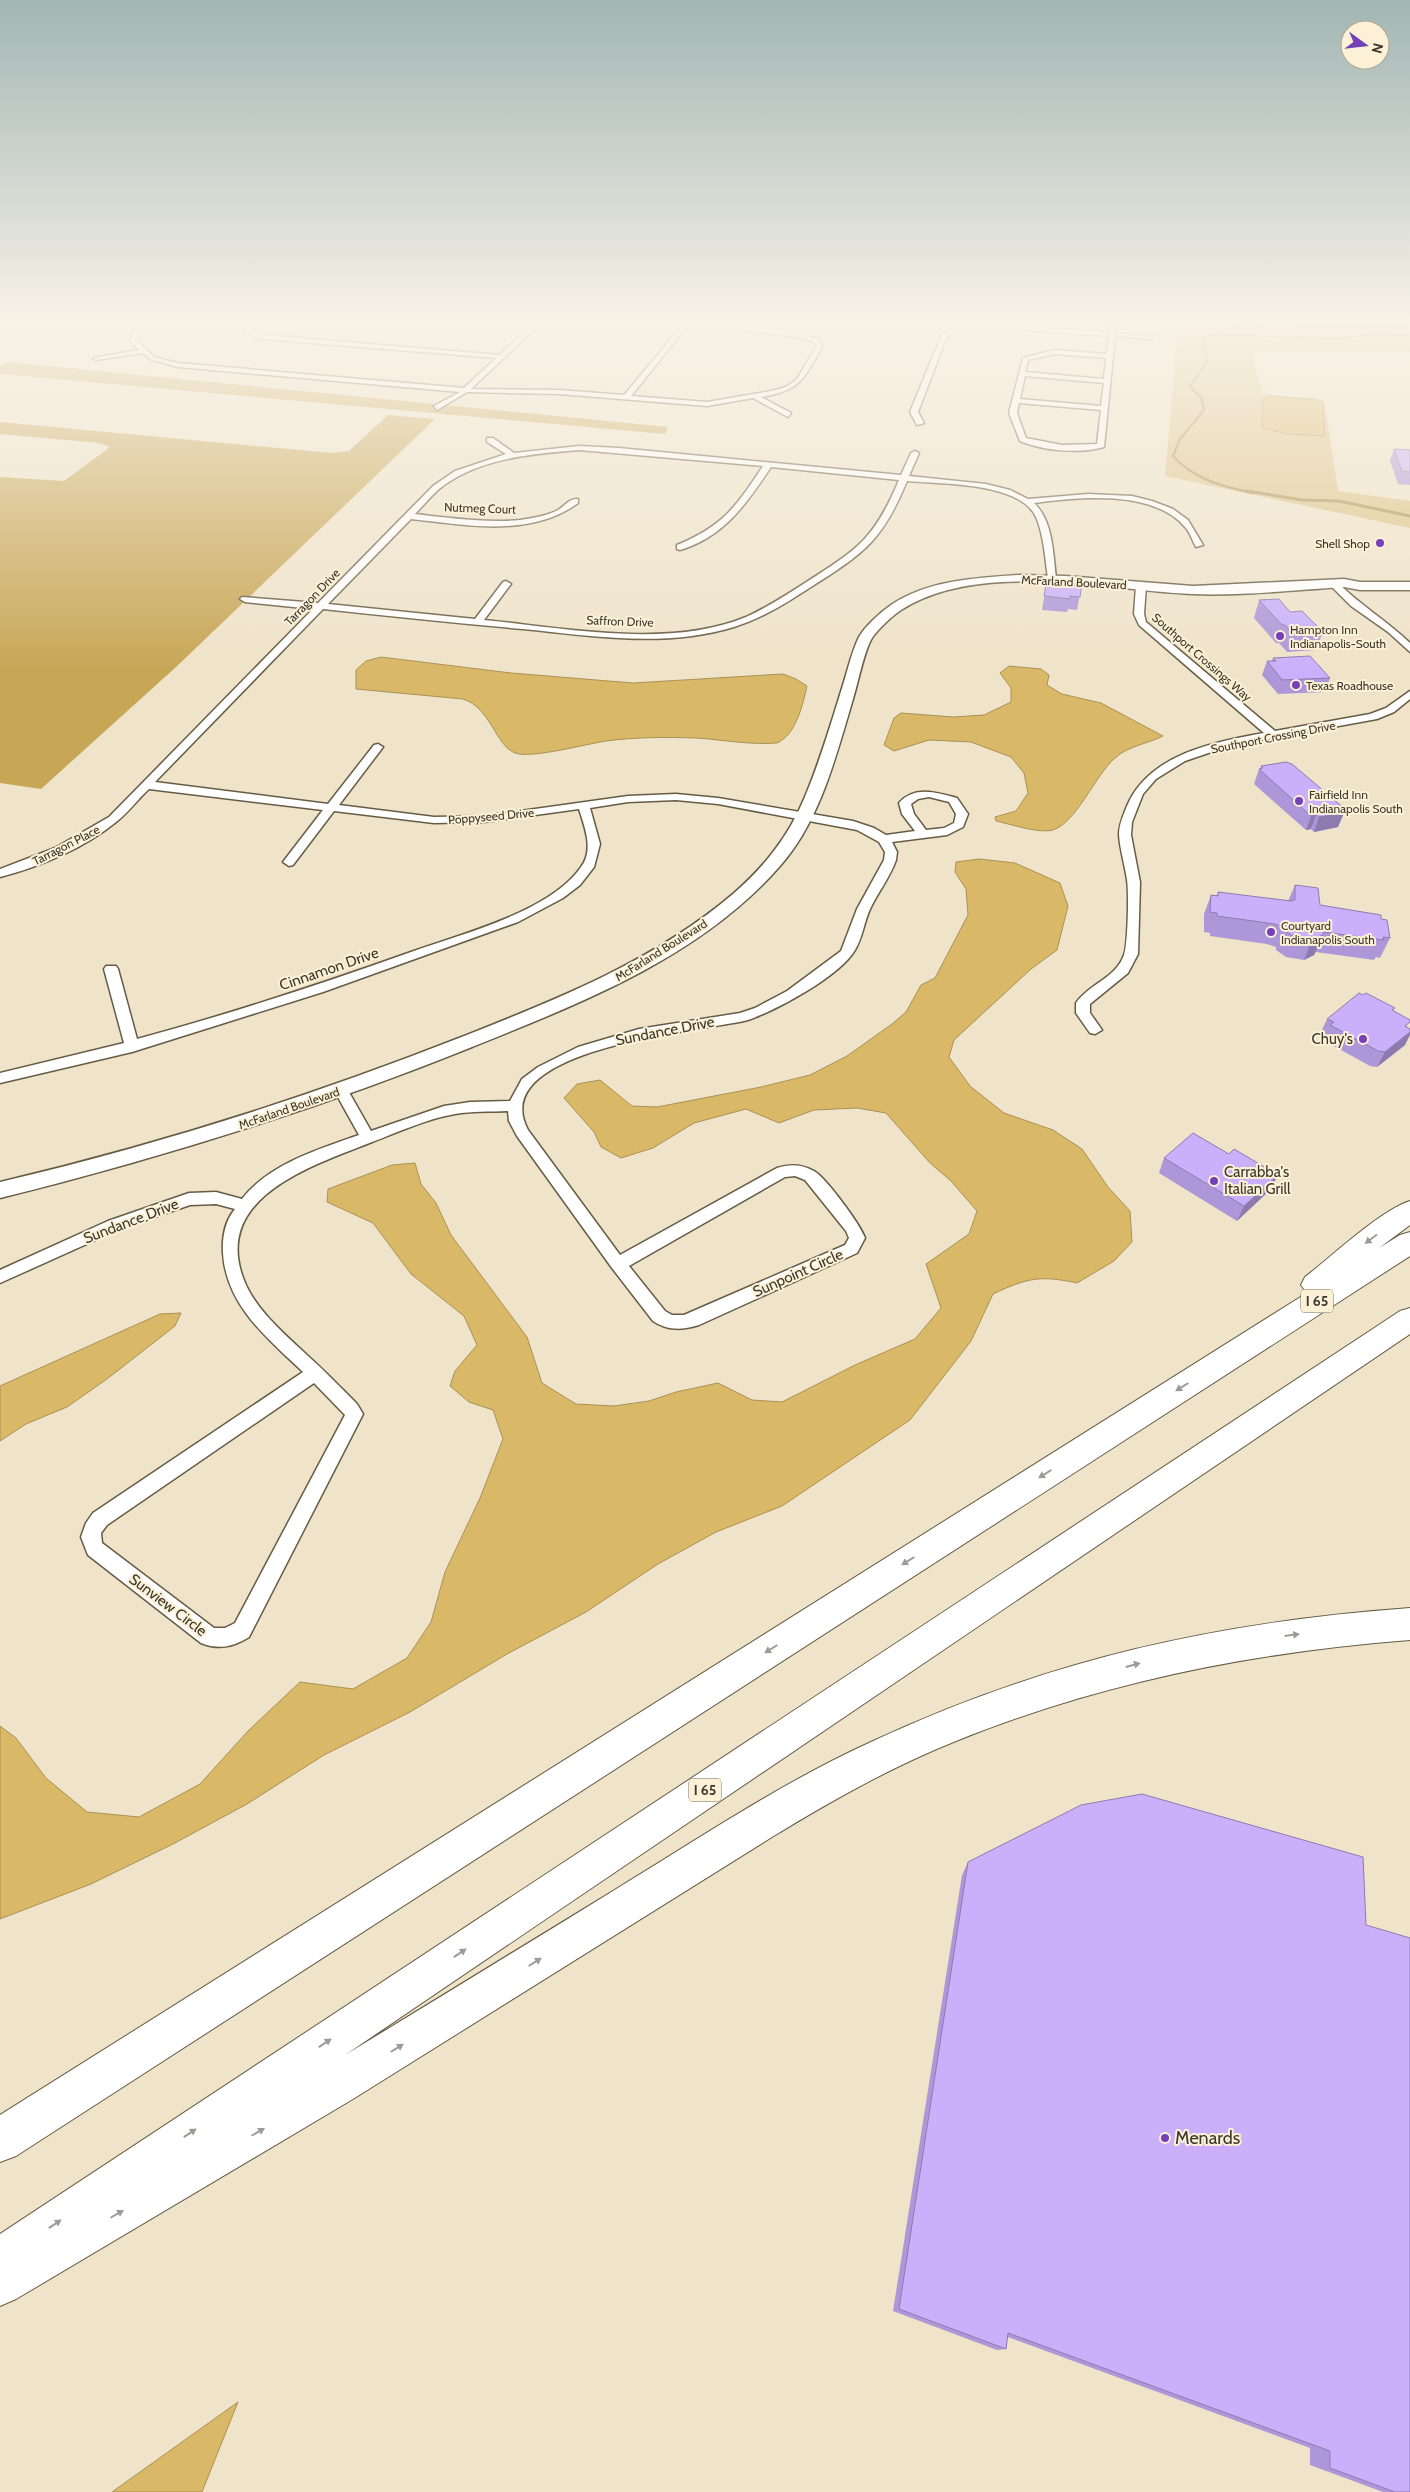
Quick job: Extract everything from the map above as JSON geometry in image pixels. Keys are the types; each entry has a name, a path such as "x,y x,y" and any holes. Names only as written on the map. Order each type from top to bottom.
{"highway":[{"path":"1223,1361 1369,1240 1410,1211"},
{"name":"I 65","path":"0,2140 1410,1242"},
{"name":"I 65","path":"0,2260 1410,1319"},
{"path":"0,2283 339,2084 746,1830 842,1775 885,1754 1031,1694 1135,1665 1254,1640 1410,1624"}],"street":[{"path":"1024,437 1026,441 1034,444 1097,447 1101,444 1102,437"},
{"path":"490,440 512,455"},
{"name":"Tarragon Drive","path":"148,785 436,488 453,475 478,464 512,455 551,449 595,448 986,486 1009,492 1029,501"},
{"name":"Saffron Drive","path":"245,599 629,636 684,634 738,622 766,611 837,566 864,546 884,520 915,453"},
{"path":"680,547 702,538 733,516 769,464"},
{"path":"1029,501 1090,495 1145,503 1180,517 1192,529 1199,545"},
{"name":"Nutmeg Court","path":"408,516 508,523 549,516 564,510 575,501"},
{"path":"1029,501 1041,516 1052,578"},
{"name":"McFarland Boulevard","path":"0,1190 86,1169 202,1136 420,1062 569,1001 642,965 703,926 749,888 786,848 813,798 864,641 877,622 908,601 949,587 999,579 1052,578 1210,590 1339,583 1360,586 1410,586"},
{"name":"McFarland Boulevard","path":"1339,583 1351,578 1410,578"},
{"path":"1339,583 1354,604 1391,630 1410,649"},
{"path":"477,622 506,584"},
{"name":"Southport Crossings Way","path":"1141,586 1139,614 1142,623 1273,735"},
{"name":"Southport Crossing Drive","path":"1096,1030 1083,1013 1083,1003 1123,970 1131,954 1134,882 1125,835 1126,822 1138,792 1152,778 1181,759 1228,743 1373,717 1390,710 1410,694"},
{"path":"289,862 378,747"},
{"name":"Poppyseed Drive","path":"148,785 416,818 456,820 497,817 640,798 682,797 718,801 804,816"},
{"name":"Tarragon Place","path":"0,873 55,853 96,831 113,819 148,785"},
{"path":"804,816 858,826 884,840 947,831 959,825 962,814 952,800 930,794 917,795 905,803 906,811 923,834"},
{"name":"Cinnamon Drive","path":"0,1078 132,1047 321,990 465,937 546,903 573,884 591,860 594,839 584,806"},
{"name":"Sundance Drive","path":"516,1106 518,1095 526,1083 536,1073 553,1064 626,1036 728,1020 756,1013 783,999 839,960 851,945 862,914 890,863 892,853 884,840"},
{"path":"111,969 132,1047"},
{"path":"341,1090 368,1138"},
{"path":"246,1206 264,1187 282,1173 303,1162 448,1110 516,1106"},
{"name":"Sunpoint Circle","path":"516,1106 515,1115 522,1132 618,1264 659,1316 667,1321 680,1323 693,1320 850,1249 857,1238 854,1228 810,1176 799,1170 786,1170 618,1264"},
{"name":"Sundance Drive","path":"0,1277 114,1225 189,1199 216,1198 246,1206"},
{"name":"Sunview Circle","path":"246,1206 230,1239 231,1267 235,1280 259,1318 315,1373 351,1409 354,1414 242,1630 223,1638 217,1639 208,1636 94,1549 90,1540 92,1529 100,1519 315,1373"}],"shaded area":[{"path":"36,437 164,437 332,453 349,451 364,437 416,437 176,667 41,789 0,783 0,477 64,481 110,447 99,443"},
{"path":"1168,437 1330,437 1338,491 1410,501 1410,528 1165,476"},
{"path":"381,657 511,673 633,683 783,674 807,686 801,710 794,726 784,739 777,743 747,743 663,737 606,741 546,753 523,754 515,753 508,749 480,710 463,699 356,689 356,670 366,661"},
{"path":"1009,666 1041,669 1049,675 1047,685 1062,694 1101,703 1163,736 1132,748 1115,758 1070,818 1053,830 1033,830 996,821 995,817 1016,811 1028,793 1024,773 1011,757 971,742 929,740 894,751 884,745 894,718 901,713 953,717 984,715 1011,702 1011,688 1000,673"},
{"path":"979,859 1015,863 1060,883 1068,906 1057,950 1031,969 954,1040 949,1057 970,1086 1004,1113 1053,1130 1082,1149 1108,1187 1130,1211 1132,1242 1114,1261 1077,1283 1053,1279 1025,1281 993,1294 971,1341 910,1420 782,1506 716,1532 658,1564 586,1612 507,1654 410,1712 324,1755 247,1804 173,1844 91,1884 0,1919 0,1726 16,1738 46,1778 87,1812 139,1817 200,1784 248,1731 300,1682 353,1689 407,1658 431,1622 445,1572 480,1498 503,1439 493,1410 469,1402 450,1386 455,1371 477,1345 464,1316 411,1274 373,1223 327,1202 328,1189 392,1165 415,1163 421,1184 436,1203 451,1235 527,1337 542,1383 576,1404 614,1406 649,1401 676,1392 718,1383 752,1400 782,1402 855,1365 915,1339 941,1308 926,1264 969,1234 977,1211 951,1181 930,1163 886,1113 857,1108 814,1110 779,1123 746,1109 694,1123 653,1148 621,1158 601,1147 594,1132 564,1098 577,1084 600,1080 632,1106 657,1107 761,1087 810,1075 847,1056 906,1012 921,985 935,978 968,915 966,889 955,872 956,862"},
{"path":"181,1313 175,1326 107,1379 67,1407 26,1424 0,1441 0,1386 160,1314"},
{"path":"238,2402 202,2492 112,2492"}],"building":[{"path":"1394,449 1410,450 1410,472 1402,471"},
{"path":"1047,580 1082,584 1080,597 1070,596 1070,599 1044,596"},
{"path":"1279,599 1290,612 1302,611 1323,632 1293,634 1259,600"},
{"path":"1310,656 1330,678 1282,680 1267,661 1276,661 1273,658"},
{"path":"1286,762 1292,764 1345,809 1341,810 1344,813 1319,817 1316,815 1311,816 1259,769 1263,768 1261,766"},
{"path":"1295,885 1318,888 1320,905 1381,915 1381,919 1387,920 1390,938 1383,937 1384,940 1323,932 1323,935 1312,939 1294,937 1284,930 1284,927 1275,924 1217,916 1217,913 1210,912 1211,895 1218,896 1218,892 1291,901 1295,900"},
{"path":"1359,993 1363,995 1366,993 1395,1008 1392,1010 1410,1020 1405,1026 1410,1029 1410,1032 1385,1052 1378,1051 1330,1025 1334,1022 1327,1019"},
{"path":"1193,1133 1229,1154 1234,1149 1278,1175 1244,1206 1164,1158"},
{"name":"Menards","path":"1142,1794 1363,1857 1366,1925 1410,1938 1410,2492 1395,2492 1330,2468 1330,2451 1008,2333 1006,2349 899,2309 968,1862 1081,1805"}],"waterway":[{"path":"1181,437 1173,456 1181,464 1210,481 1253,493"},
{"path":"1247,491 1302,500 1339,501 1410,516"}],"place":[{"name":"Shell Shop","path":"1380,543"},
{"name":"Hampton Inn Indianapolis-South","path":"1280,636"},
{"name":"Texas Roadhouse","path":"1296,685"},
{"name":"Fairfield Inn Indianapolis South","path":"1299,801"},
{"name":"Courtyard Indianapolis South","path":"1271,932"},
{"name":"Chuy's","path":"1363,1039"},
{"name":"Carrabba's Italian Grill","path":"1214,1181"},
{"name":"Menards","path":"1165,2138"}]}
